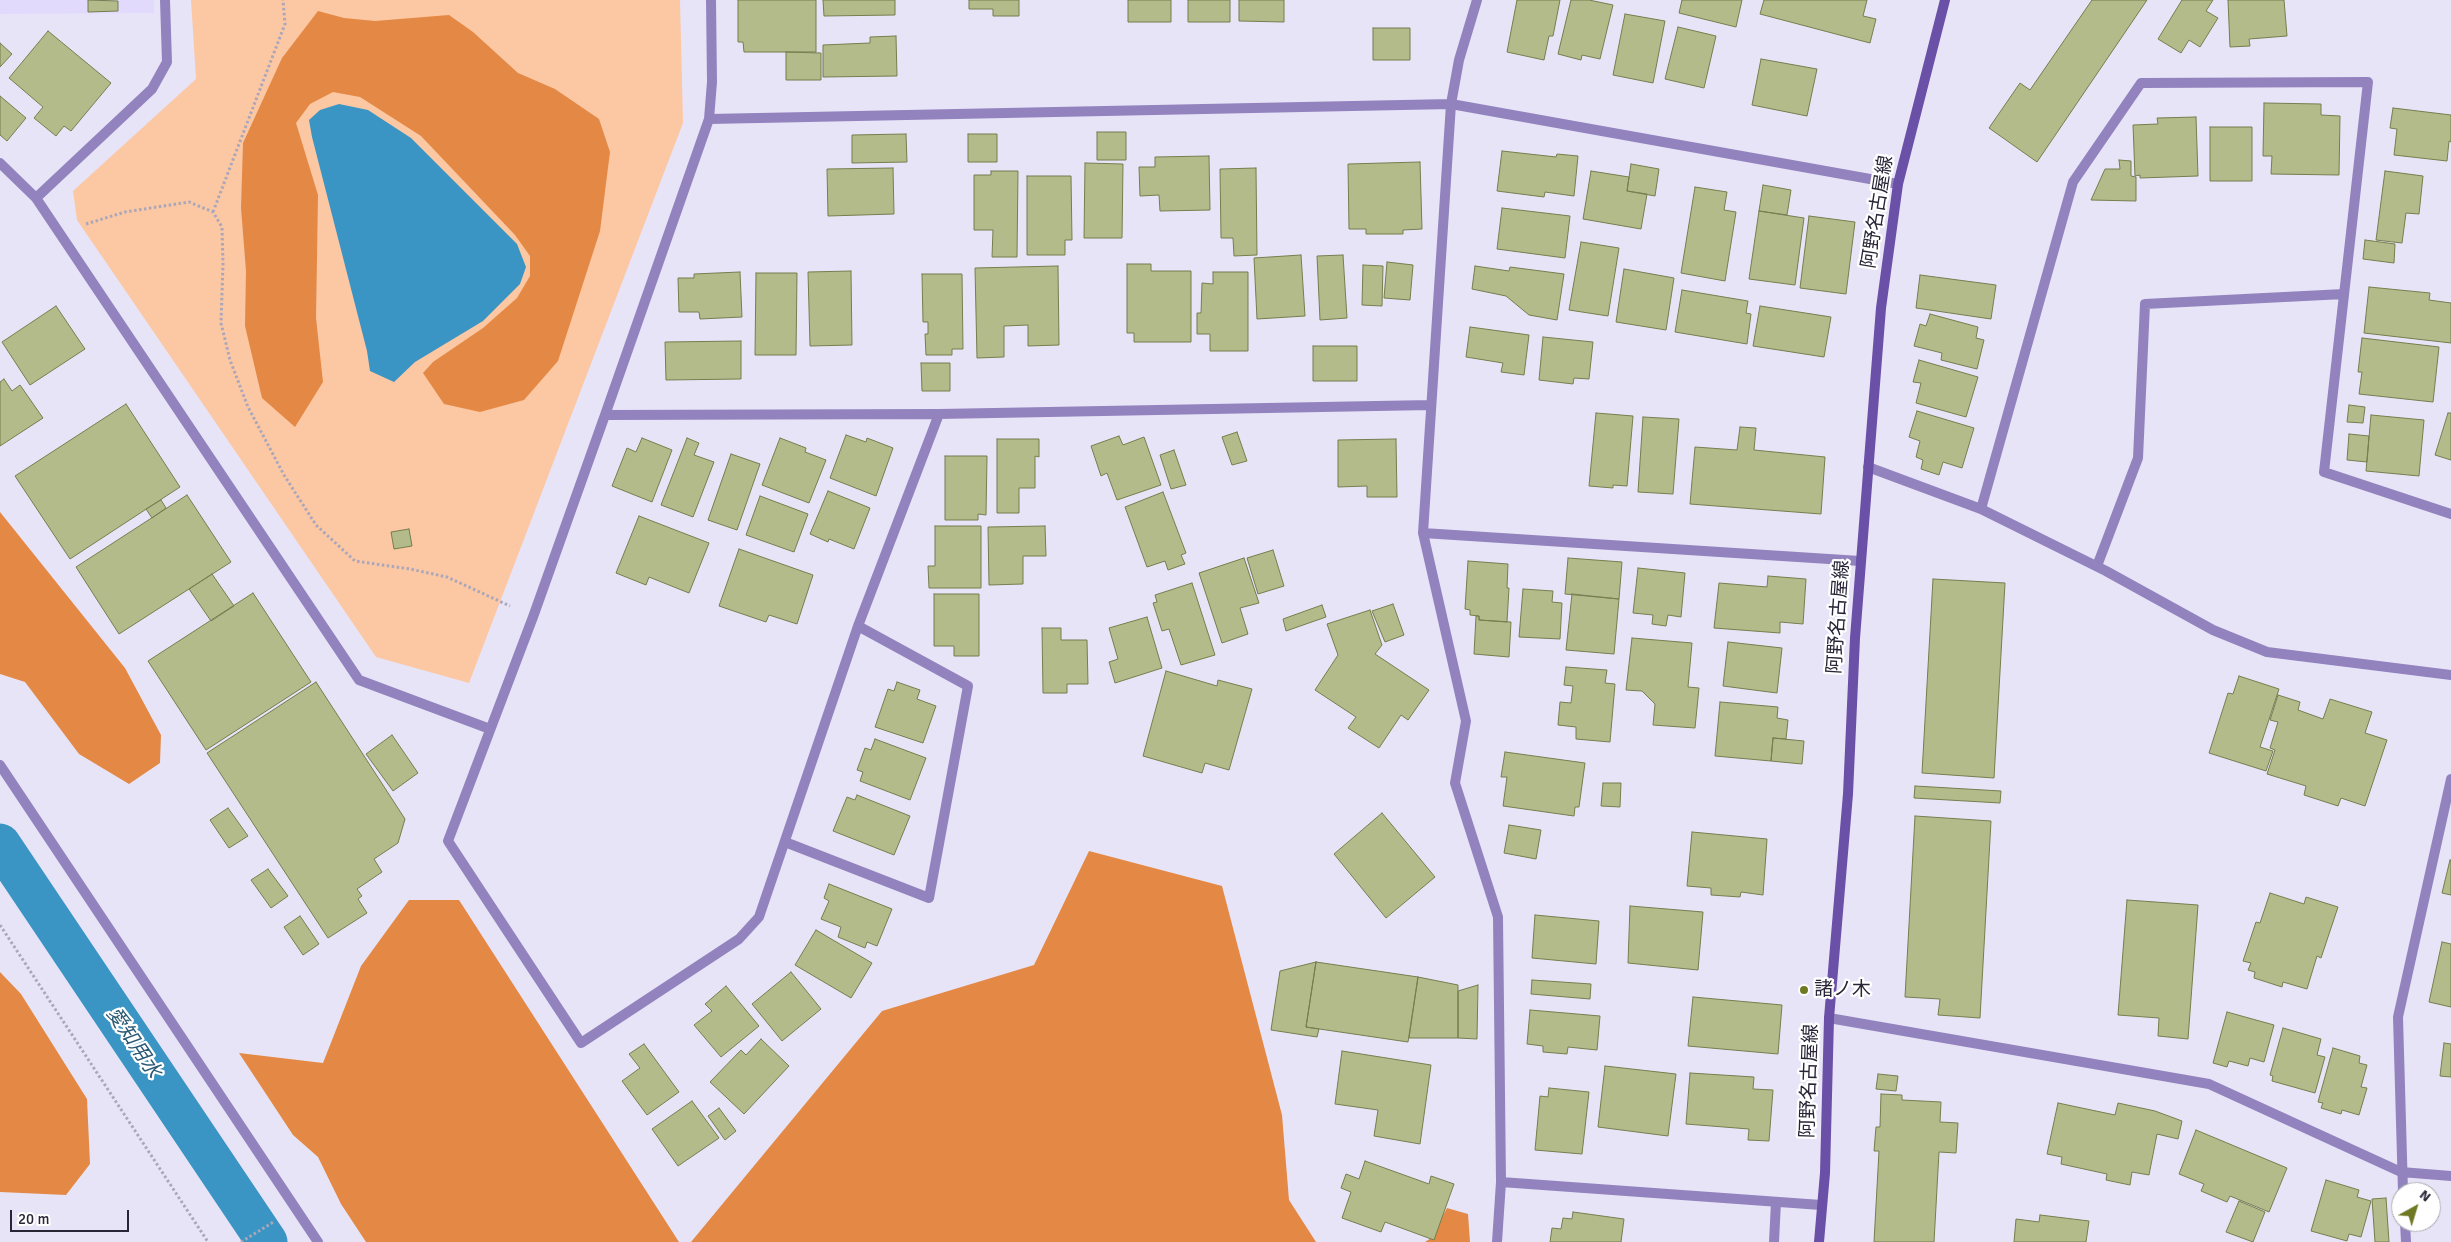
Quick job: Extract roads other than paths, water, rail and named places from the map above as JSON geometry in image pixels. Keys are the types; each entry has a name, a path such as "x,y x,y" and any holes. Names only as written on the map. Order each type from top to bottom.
{"main road":[{"name":"阿野名古屋線","path":"1819,1242 1825,1173 1829,1018 1848,794 1860,561 1881,308 1898,184 1945,0"}],"street":[{"path":"36,198 152,89 167,62 165,0"},
{"path":"711,0 712,82 709,119 533,617 448,841 581,1042 739,939 759,917 858,626 939,414"},
{"path":"1477,0 1459,60 1451,104 1422,533 1466,722 1455,783 1498,917 1501,1182 1497,1242"},
{"path":"1982,510 2073,182 2141,83 2368,82 2324,472 2451,514"},
{"path":"709,119 1451,104 1898,184"},
{"path":"0,163 36,198 359,680 490,730"},
{"path":"2098,566 2138,458 2145,304 2344,294"},
{"path":"605,415 939,414 1431,405"},
{"path":"1868,467 1982,510 2098,566 2213,630 2268,652 2451,675"},
{"path":"1422,533 1860,561"},
{"path":"785,842 929,898 968,686 858,626"},
{"path":"0,765 318,1242"},
{"path":"2402,1182 2398,1018 2451,779"},
{"path":"1829,1018 2209,1084 2402,1172 2451,1176"},
{"path":"1501,1182 1821,1206"},
{"path":"1774,1242 1776,1202"}],"water":[{"path":"339,104 368,110 411,138 517,244 526,267 520,284 483,321 415,362 394,382 370,371 367,351 312,137 309,120 320,110"}],"waterway":[{"name":"愛知用水","path":"0,844 267,1242"}],"place":[{"name":"諸ノ木","path":"1804,990"}]}
